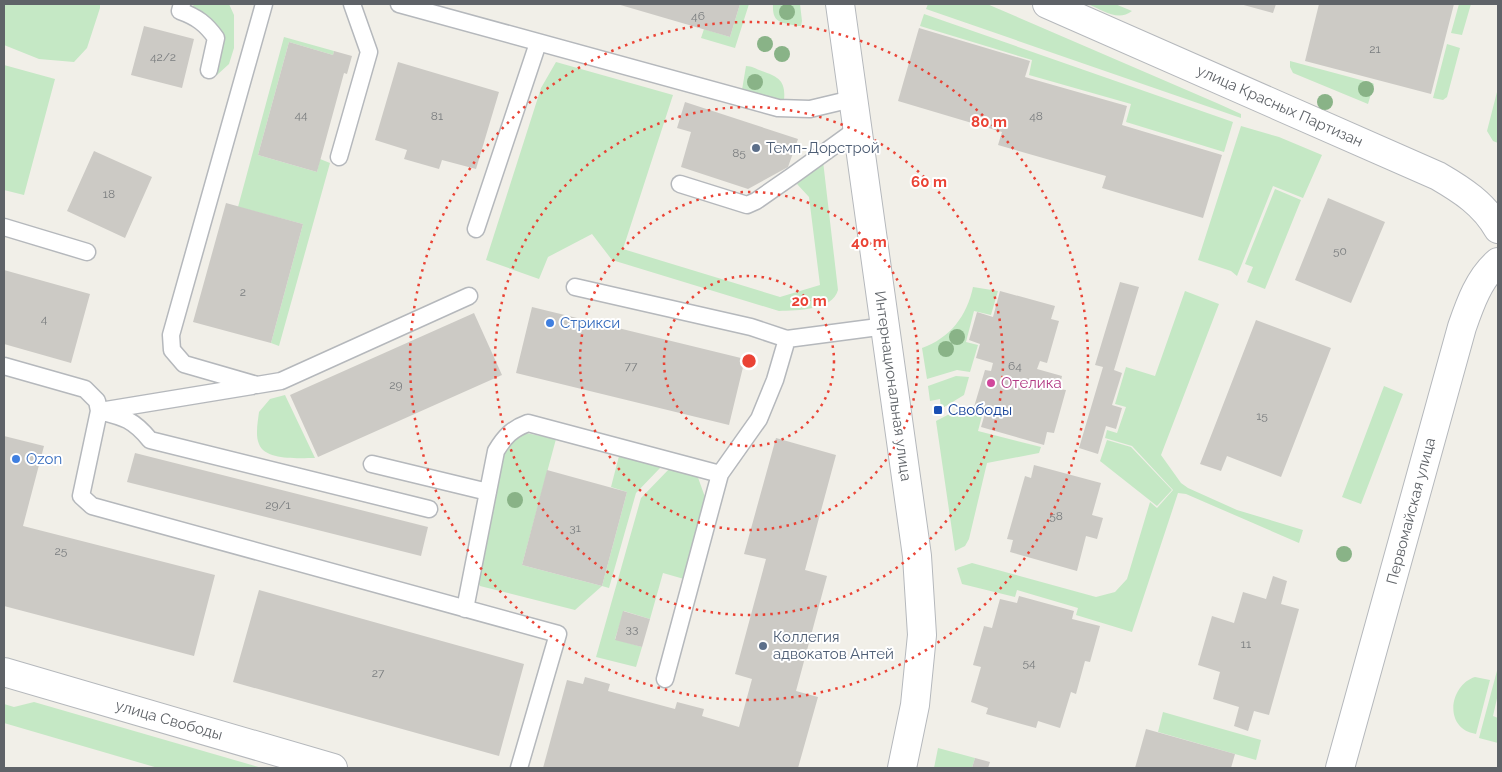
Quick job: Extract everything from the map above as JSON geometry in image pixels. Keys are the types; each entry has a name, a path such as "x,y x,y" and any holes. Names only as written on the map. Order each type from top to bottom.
{"street":[{"name":"Интернациональная улица","path":"840,4 917,556 922,635 915,705 902,768"},
{"name":"улица Красных Партизан","path":"1047,4 1438,176 1466,193 1491,217 1498,229"},
{"name":"Первомайская улица","path":"1340,768 1462,327 1474,295 1493,266 1498,262"},
{"name":"улица Свободы","path":"4,672 333,768"}],"lane":[{"path":"182,4 180,11 194,16 207,25 216,38 209,70"},
{"path":"257,385 184,364 172,350 171,335 264,4"},
{"path":"339,157 369,52 352,4"},
{"path":"399,4 778,108 810,109 852,99"},
{"path":"476,229 538,43"},
{"path":"680,184 747,205 756,201 857,129"},
{"path":"4,227 87,252"},
{"path":"575,288 751,327 787,340 886,326"},
{"path":"99,411 281,381 469,296"},
{"path":"665,679 720,474 759,419 775,380 787,340"},
{"path":"4,366 85,388 97,401 99,411 81,496 92,506 558,634 519,768"},
{"path":"99,411 122,417 138,426 150,440 429,510"},
{"path":"465,608 496,451 503,440 516,427 528,423 720,474"},
{"path":"372,464 488,492"}],"green space":[{"path":"4,4 100,4 100,8 87,48 74,62 39,59 4,45"},
{"path":"193,4 229,4 234,15 234,48 229,64 217,75 215,66 221,38 194,9"},
{"path":"740,4 749,4 735,48 701,38 704,29 730,37"},
{"path":"773,4 800,4 801,26 786,24 776,19"},
{"path":"928,4 987,4 1219,104 1241,114 1241,118 926,9"},
{"path":"1088,4 1115,4 1132,11 1127,14 1116,15 1104,12"},
{"path":"1459,4 1471,4 1462,35 1451,33"},
{"path":"924,14 1233,122 1224,152 1126,122 1131,104 1029,75 1032,60 920,26"},
{"path":"284,37 334,51 333,55 289,42 258,155 317,172 320,159 330,163 279,346 271,343 303,224 238,207"},
{"path":"1447,44 1460,48 1447,97 1443,100 1433,98"},
{"path":"1290,61 1374,84 1368,104 1293,73"},
{"path":"556,62 673,95 623,249 780,297 820,285 809,197 797,184 823,161 838,290 834,297 821,306 779,311 612,260 592,234 548,257 539,279 486,260 541,88"},
{"path":"4,65 55,79 24,195 4,190"},
{"path":"746,66 768,73 780,80 784,88 784,100 781,101 742,90"},
{"path":"1498,88 1498,143 1493,141 1487,131"},
{"path":"1241,126 1279,137 1322,155 1303,198 1273,186 1237,276 1231,271 1198,260"},
{"path":"1275,189 1301,200 1265,289 1247,282 1253,267 1245,264"},
{"path":"973,287 998,291 991,315 974,311 966,342 978,345 970,372 957,370 927,379 922,348 941,338 956,325 962,316"},
{"path":"1185,291 1219,304 1161,455 1181,483 1188,488 1237,510 1303,530 1299,543 1186,494 1178,493 1132,632 1076,615 1078,608 1017,590 1015,597 962,584 957,568 972,563 1096,597 1115,592 1127,579 1150,502 1157,508 1173,490 1132,446 1105,438 1107,430 1117,433 1126,407 1115,404 1126,367 1155,376"},
{"path":"956,376 969,377 964,395 941,409 940,399 930,401 928,386"},
{"path":"1384,386 1403,394 1361,504 1342,497"},
{"path":"285,395 315,458 275,456 268,453 259,444 257,432 259,412 270,399"},
{"path":"963,407 983,412 978,431 1041,447 1039,453 987,463 969,539 965,546 955,551 936,421"},
{"path":"526,433 556,439 522,565 602,586 575,610 480,586 477,580 503,450 516,438"},
{"path":"1107,440 1131,447 1172,490 1157,506 1100,461"},
{"path":"619,456 661,467 636,493 609,588 602,586 627,492 611,487"},
{"path":"672,466 696,472 705,497 684,579 663,573 650,619 624,611 615,639 642,647 636,667 596,657 641,498"},
{"path":"1498,667 1498,694 1493,716 1498,718 1498,743 1479,738"},
{"path":"1475,677 1490,680 1476,734 1462,728 1454,715 1453,707 1462,685"},
{"path":"34,702 262,768 158,768 4,723 4,704 14,707"},
{"path":"1163,712 1261,740 1256,760 1158,732"},
{"path":"938,748 975,758 972,768 934,768"}],"building":[{"path":"617,4 740,4 730,37"},
{"path":"1240,4 1276,4 1273,13"},
{"path":"1319,4 1454,4 1431,94 1305,61"},
{"path":"144,26 194,39 182,88 131,75"},
{"path":"919,28 1030,61 1025,77 1127,106 1122,125 1222,155 1203,218 1102,188 1106,176 998,145 1002,132 898,101"},
{"path":"289,42 333,55 334,51 352,56 347,74 344,73 317,172 258,155"},
{"path":"398,62 499,92 476,169 442,160 439,169 404,159 407,150 375,140"},
{"path":"685,102 798,139 788,167 748,189 681,167 691,132 677,128"},
{"path":"94,151 152,177 125,238 67,211"},
{"path":"1328,198 1385,222 1351,303 1295,280"},
{"path":"226,203 303,224 271,343 193,322"},
{"path":"4,270 90,294 71,363 4,344"},
{"path":"1120,282 1139,287 1114,370 1122,373 1112,405 1122,408 1116,429 1106,426 1098,454 1079,448 1103,367 1095,365"},
{"path":"1000,291 1055,306 1051,319 1059,321 1047,363 1040,361 1037,369 1062,376 1059,389 1066,390 1054,433 1047,432 1044,445 981,427 986,410 974,407 985,370 991,371 993,363 976,358 980,344 969,340 977,312 993,317"},
{"path":"532,307 745,359 729,425 516,373"},
{"path":"474,313 502,375 318,457 290,395"},
{"path":"1256,320 1331,348 1281,477 1227,456 1221,471 1200,464"},
{"path":"4,436 44,446 23,526 215,575 194,656 4,606"},
{"path":"776,438 836,455 805,570 827,576 796,691 818,697 798,768 543,768 567,680 583,684 585,677 610,684 608,691 675,709 677,702 704,709 702,716 739,727 752,679 735,674 766,559 744,554"},
{"path":"135,453 428,527 421,556 127,482"},
{"path":"1034,465 1101,483 1092,515 1103,518 1097,539 1086,536 1077,571 1010,552 1013,540 1007,539 1025,476 1031,478"},
{"path":"547,470 627,492 602,586 522,565"},
{"path":"1273,576 1287,581 1281,604 1299,609 1269,715 1254,711 1248,731 1234,726 1239,707 1213,699 1220,672 1198,665 1212,616 1234,623 1243,592 1266,599"},
{"path":"259,590 524,664 499,756 233,682"},
{"path":"1019,596 1074,611 1072,619 1100,626 1090,662 1085,661 1076,694 1071,692 1060,728 1038,721 1036,728 986,714 988,708 971,702 981,667 973,665 984,626 992,628 1000,599 1017,603"},
{"path":"623,611 650,619 642,647 615,640"},
{"path":"1146,729 1235,754 1231,768 1135,768"},
{"path":"975,758 990,762 988,768 972,768"}],"place":[{"name":"Темп-Дорстрой","path":"756,148"},
{"name":"Стрикси","path":"550,323"},
{"name":"Отелика","path":"991,383"},
{"name":"Свободы","path":"938,410"},
{"name":"Ozon","path":"16,459"},
{"name":"Коллегия адвокатов Антей","path":"763,646"}]}
